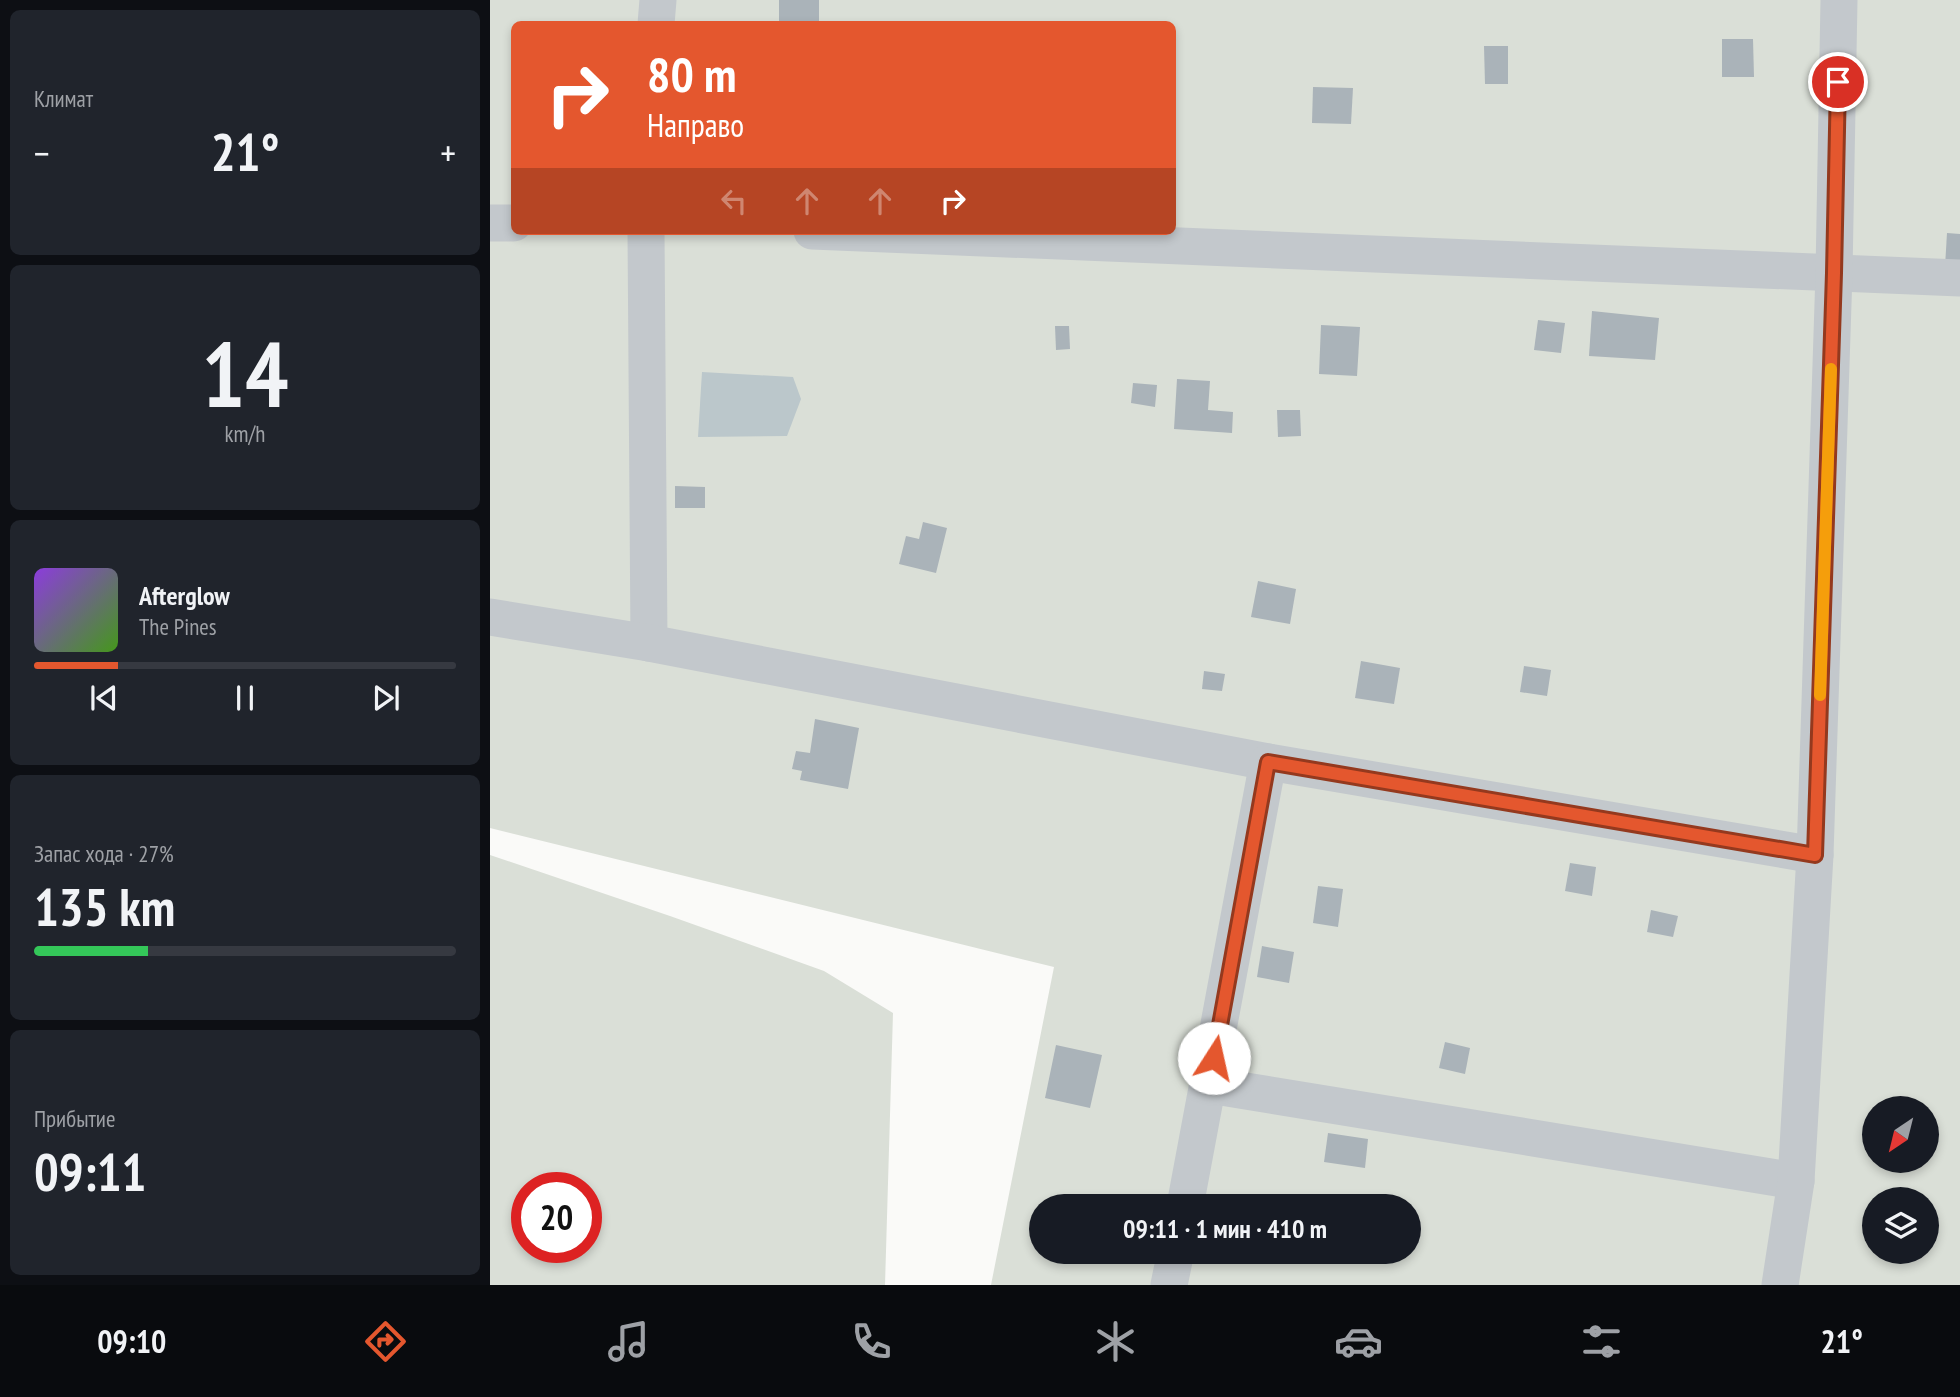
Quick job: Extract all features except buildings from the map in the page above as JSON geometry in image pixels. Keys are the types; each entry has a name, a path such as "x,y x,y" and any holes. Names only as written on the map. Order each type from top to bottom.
{"lane":[{"path":"656,21 658,0"},
{"path":"1780,1285 1796,1181 1815,855 1834,273 1839,0"},
{"path":"490,223 511,223"},
{"path":"646,235 649,643"},
{"path":"909,235 1960,278"},
{"path":"490,617 649,643 1268,762 1815,855"},
{"path":"1187,1194 1268,762"},
{"path":"1209,1085 1796,1181"},
{"path":"1169,1285 1173,1264"}],"shaded area":[{"path":"490,0 1960,0 1960,1285 991,1285 1054,967 490,828"},
{"path":"702,372 793,377 801,399 787,436 698,437"},
{"path":"490,855 824,971 893,1013 885,1285 490,1285"}],"slow traffic":[{"path":"1820,695 1831,369"}],"route":[{"path":"1214,1058 1268,762 1815,855 1838,82"}]}
